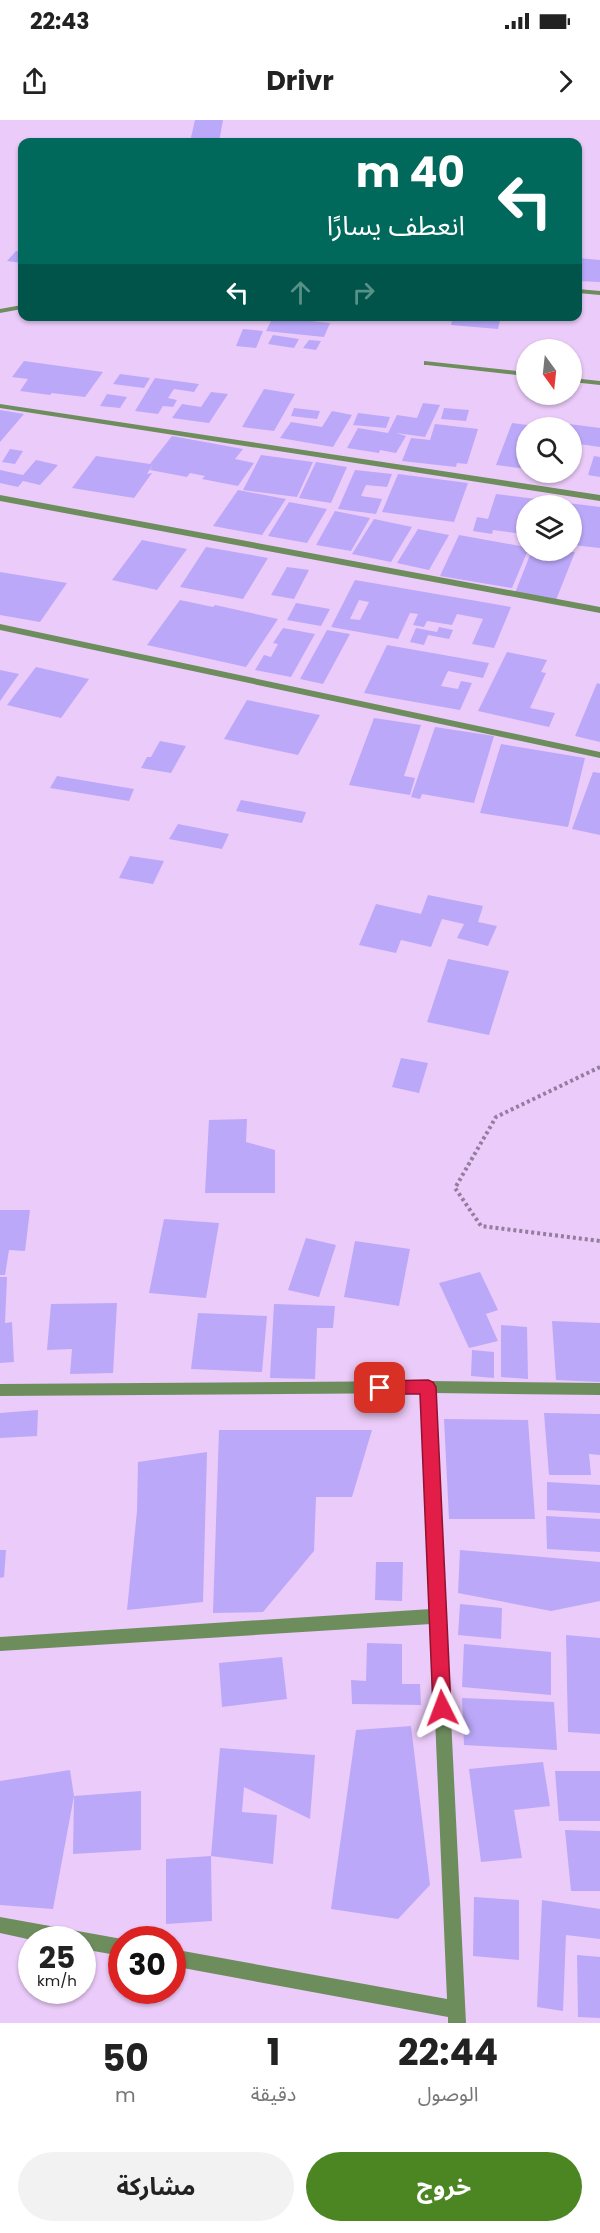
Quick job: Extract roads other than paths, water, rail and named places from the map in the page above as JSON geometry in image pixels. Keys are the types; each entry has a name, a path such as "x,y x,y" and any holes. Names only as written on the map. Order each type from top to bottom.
{"street":[{"path":"582,291 600,293"},
{"path":"0,311 18,308"},
{"path":"427,363 516,374"},
{"path":"582,381 600,383"},
{"path":"0,406 600,498"},
{"path":"0,498 600,610"},
{"path":"0,627 600,755"},
{"path":"186,1960 457,2017 428,1387"},
{"path":"0,1390 428,1387 600,1389"},
{"path":"0,1644 438,1616"},
{"path":"0,1925 18,1928"}]}
